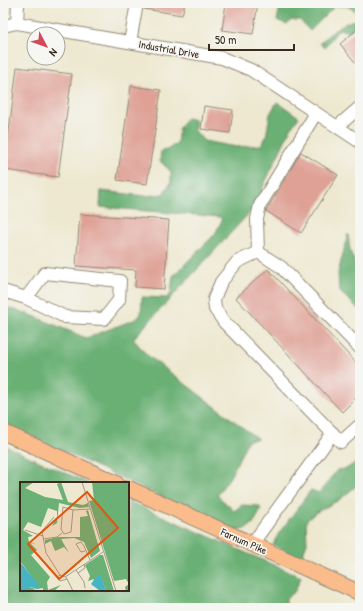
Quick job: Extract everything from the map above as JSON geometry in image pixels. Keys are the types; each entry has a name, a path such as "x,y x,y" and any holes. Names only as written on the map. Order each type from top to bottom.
{"main road":[{"path":"3,432 114,482"},
{"name":"Farnum Pike","path":"129,488 360,593"}],"street":[{"path":"17,23 18,3"},
{"path":"130,42 137,3"},
{"name":"Industrial Drive","path":"3,26 17,23 222,58 251,70 360,142"},
{"path":"337,127 360,107"},
{"path":"258,252 257,219 260,205 316,112"},
{"path":"258,252 281,267 360,348"},
{"path":"258,252 237,262 221,282 214,299 215,309 224,322 341,442 360,425"},
{"path":"3,291 26,298 65,317 104,319 119,300 120,281 45,273 26,298"},
{"path":"252,544 333,433"}],"green space":[{"path":"281,3 360,3 360,14 347,6 335,6 310,31 300,20 292,20 286,24 277,20"},
{"path":"360,15 360,22 348,32 339,29 324,48 320,43 324,39 342,25 358,19"},
{"path":"277,102 299,117 291,128 252,210 133,339 147,355 258,439 248,440 230,477 217,495 234,511 242,505 259,506 261,510 249,527 235,531 3,423 3,306 31,315 86,338 136,319 141,314 142,297 167,298 171,293 173,276 215,234 222,220 220,217 100,207 101,191 145,196 163,194 171,182 171,172 160,161 161,151 167,150 177,143 179,128 186,118 196,120 194,130 204,141 237,147 262,145 266,137 270,114"},
{"path":"348,234 350,250 360,278 360,310 339,291 338,273"},
{"path":"3,445 86,482 20,482 20,591 129,591 129,501 301,577 295,591 286,598 286,608 3,608"},
{"path":"360,460 360,483 339,500 315,513 306,521 307,543 301,558 273,545 279,533 311,490 319,493 337,470 346,469"}],"building":[{"path":"144,3 185,3 182,15 144,9"},
{"path":"226,3 258,3 253,34 222,30"},
{"path":"360,27 360,68 340,44"},
{"path":"17,67 72,74 58,177 4,170"},
{"path":"131,86 161,90 147,184 117,180"},
{"path":"204,106 233,110 230,133 201,129"},
{"path":"301,152 338,175 301,233 266,211"},
{"path":"80,214 169,220 164,289 135,287 136,270 76,266"},
{"path":"268,269 360,367 360,394 342,412 236,298"}]}
